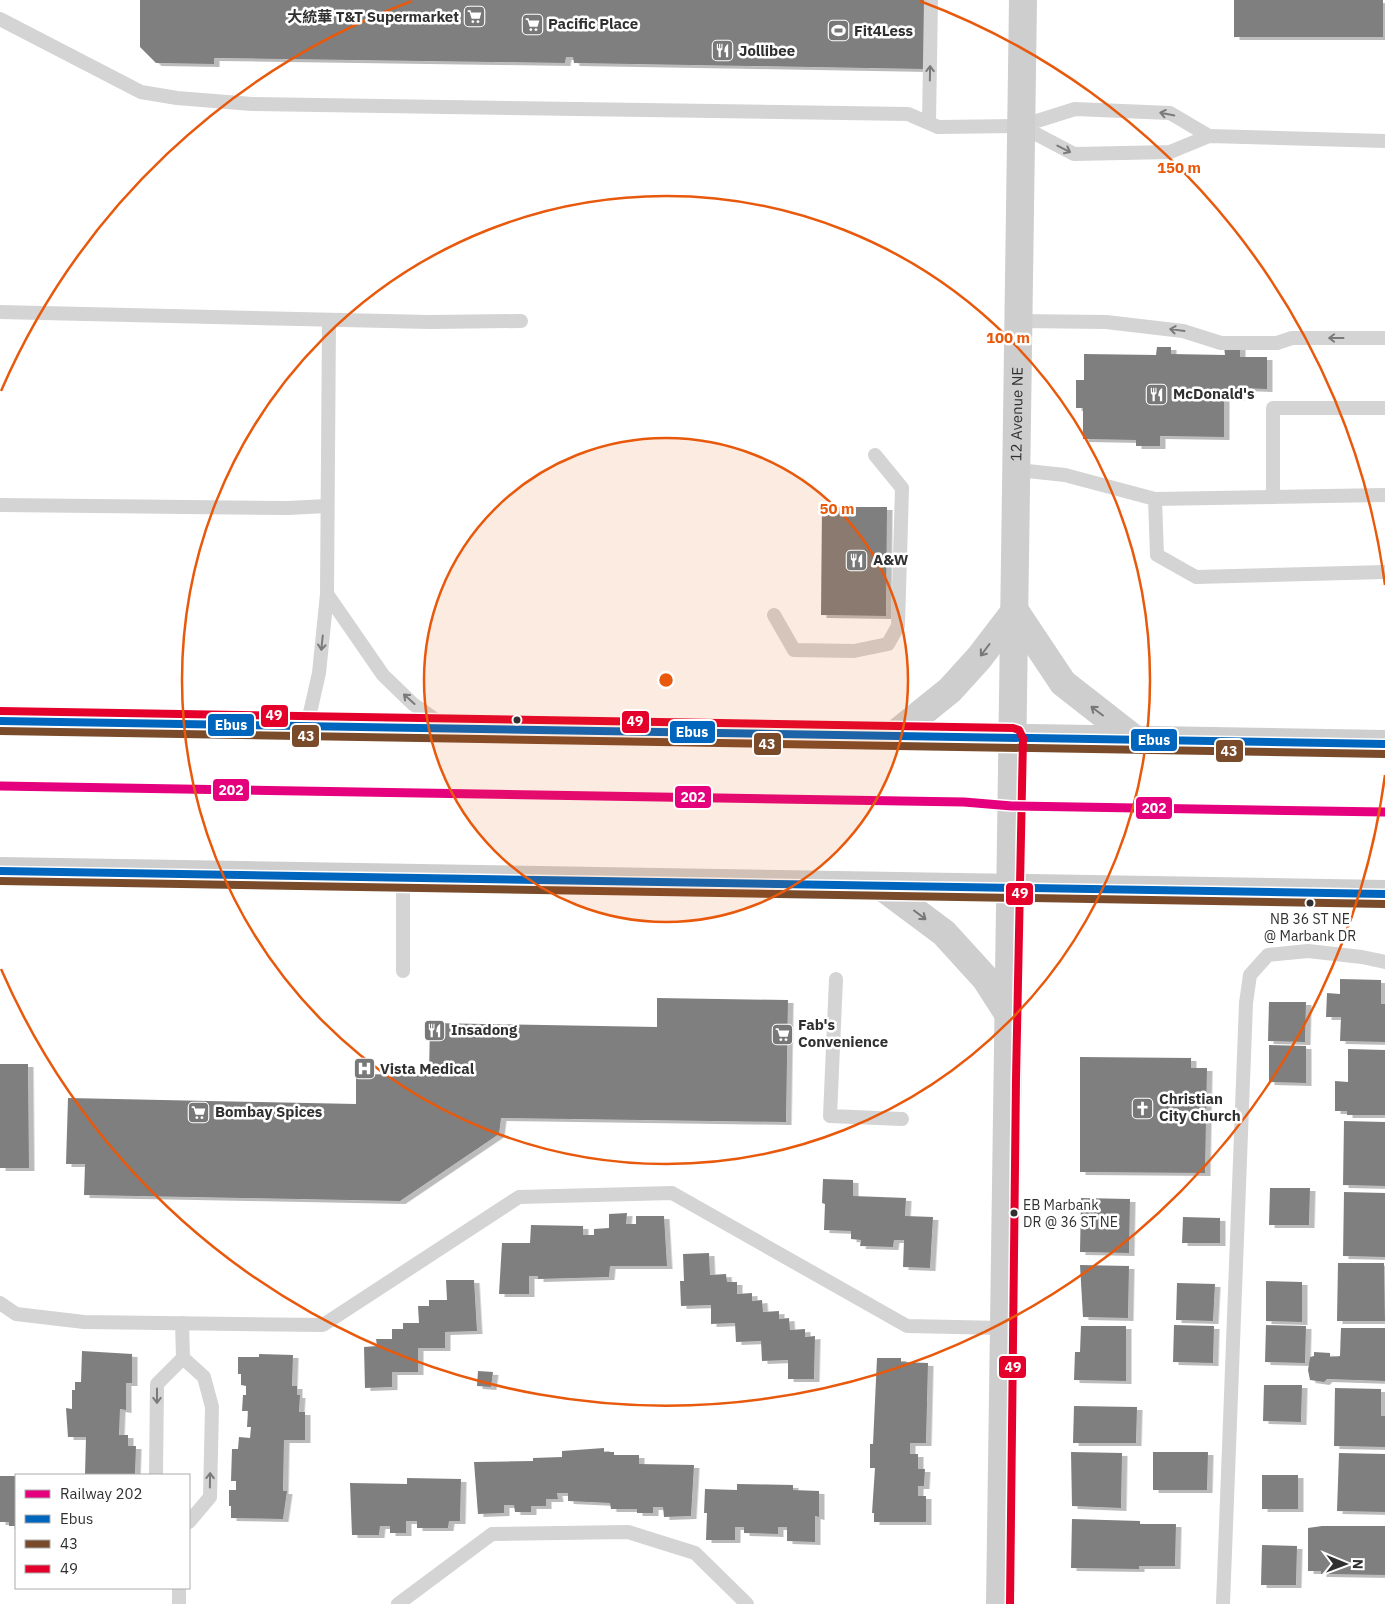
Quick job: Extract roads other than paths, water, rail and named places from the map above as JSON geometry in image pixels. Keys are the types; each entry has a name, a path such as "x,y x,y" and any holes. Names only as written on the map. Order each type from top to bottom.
{"main road":[{"name":"12 Avenue NE","path":"1000,1604 1007,1012 1018,470 1023,0"},
{"path":"893,736 950,690 979,658 1015,611 1044,658 1063,683 1136,740"},
{"path":"0,721 1385,744"},
{"path":"0,871 1385,894"},
{"path":"882,886 944,933 985,978 1007,1012"}],"lane":[{"path":"929,122 931,0"},
{"path":"0,19 141,92 177,98 262,105 908,114 938,127 1021,126 1075,109 1170,113 1209,136"},
{"path":"1021,126 1074,154 1170,152 1209,136 1385,141"},
{"path":"0,312 430,322 521,321"},
{"path":"307,726 319,674 327,594 329,320"},
{"path":"1019,321 1116,323 1183,330 1221,343 1277,343 1292,338 1385,338"},
{"path":"1274,496 1273,408 1385,408"},
{"path":"774,615 794,650 854,651 888,644 898,626 902,488 875,455"},
{"path":"1018,470 1065,475 1154,499 1385,494"},
{"path":"1154,499 1157,555 1196,577 1385,572"},
{"path":"0,505 279,508 328,506"},
{"path":"327,594 383,675 413,704 447,728"},
{"path":"403,878 403,971"},
{"path":"1223,1604 1246,1023 1250,974 1268,956 1308,951 1362,957 1385,962"},
{"path":"836,980 830,1116 902,1119"},
{"path":"0,1303 16,1314 84,1322 323,1325 519,1197 672,1193 907,1326 1003,1328"},
{"path":"182,1323 183,1358 204,1377 212,1407 210,1497 190,1521"},
{"path":"156,1474 157,1384 183,1358"},
{"path":"398,1604 492,1534 628,1532 696,1553 748,1604"},
{"path":"179,1604 180,1589"}],"rail line":[{"name":"202","path":"0,786 964,802 1012,806 1385,812"}],"place":[{"name":"大統華 T&T Supermarket","path":"475,17"},
{"name":"Pacific Place","path":"532,24"},
{"name":"Fit4Less","path":"838,31"},
{"name":"Jollibee","path":"723,51"},
{"name":"McDonald's","path":"1157,394"},
{"name":"A&W","path":"857,560"},
{"name":"NB 36 ST NE @ Marbank DR","path":"1310,903"},
{"name":"Insadong","path":"435,1030"},
{"name":"Fab's Convenience","path":"782,1034"},
{"name":"Vista Medical","path":"364,1069"},
{"name":"Christian City Church","path":"1143,1108"},
{"name":"Bombay Spices","path":"199,1112"},
{"name":"EB Marbank DR @ 36 ST NE","path":"1014,1213"}]}
